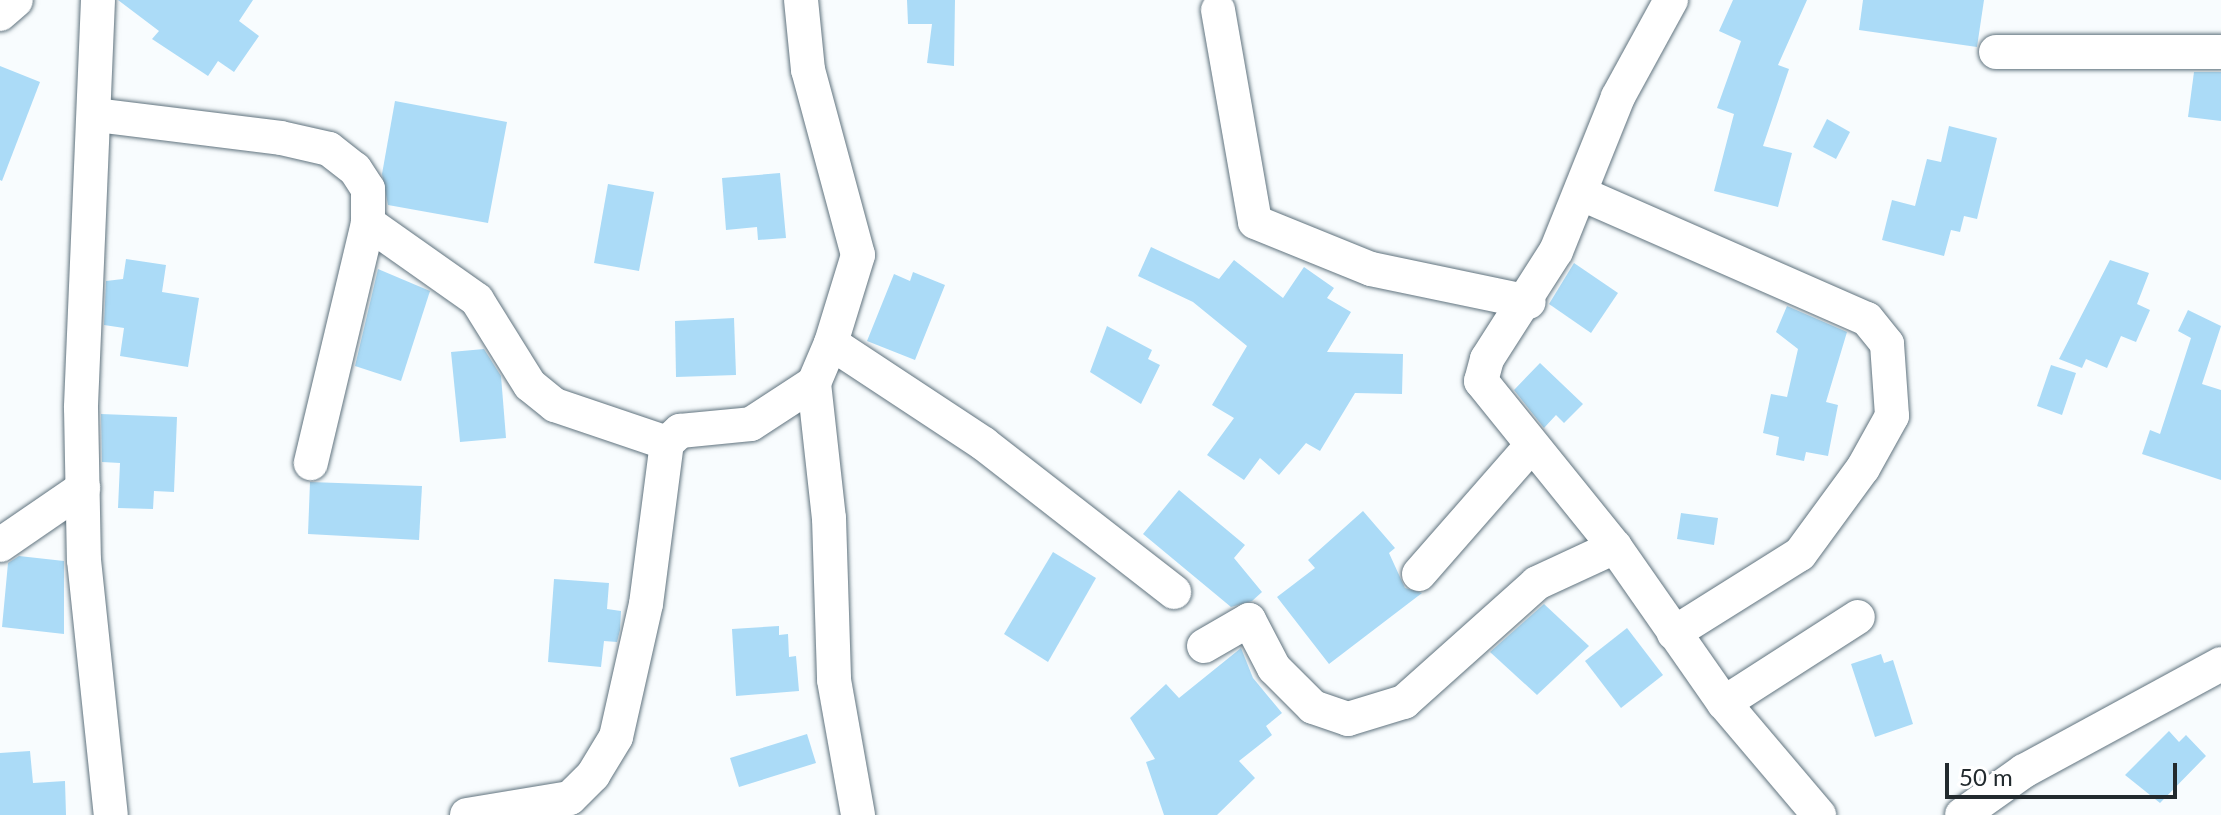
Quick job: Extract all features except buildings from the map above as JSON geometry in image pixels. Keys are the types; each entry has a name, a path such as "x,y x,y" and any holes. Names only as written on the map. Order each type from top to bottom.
{"street":[{"path":"0,14 16,0"},
{"path":"98,0 83,488 111,815"},
{"path":"801,0 808,70 858,255 831,343 814,383 829,518 834,680 858,815"},
{"path":"1671,0 1618,97 1582,194 1529,302 1487,359 1481,381 1530,447 1615,547 1724,703 1819,815"},
{"path":"1218,10 1255,222 1317,253 1529,302"},
{"path":"1996,52 2221,52"},
{"path":"96,115 329,149 368,189 368,223 311,463"},
{"path":"1582,194 1867,319 1887,344 1892,416 1863,468 1800,554 1674,633"},
{"path":"368,223 477,300 530,385 555,405 667,443"},
{"path":"831,343 984,444 1174,592"},
{"path":"467,815 570,798 616,737 646,604 667,443 680,431 751,424 814,383"},
{"path":"1419,574 1530,447"},
{"path":"0,545 83,488"},
{"path":"1204,646 1249,620 1274,668 1313,707 1348,719 1404,702 1537,583 1615,547"},
{"path":"1724,703 1858,617"},
{"path":"1962,815 2024,771 2221,664"}]}
